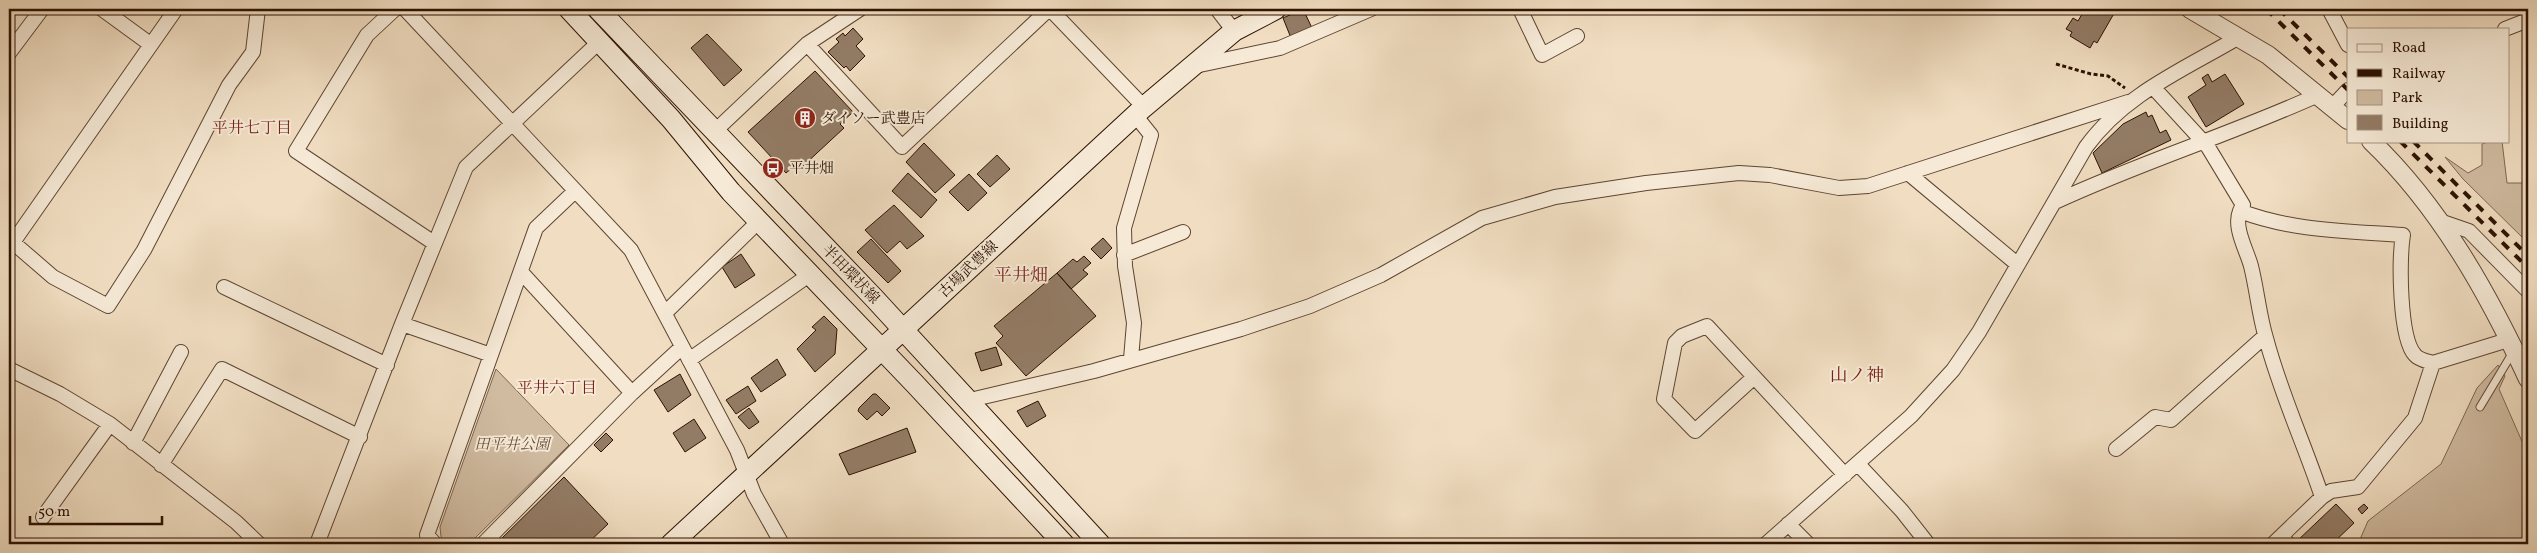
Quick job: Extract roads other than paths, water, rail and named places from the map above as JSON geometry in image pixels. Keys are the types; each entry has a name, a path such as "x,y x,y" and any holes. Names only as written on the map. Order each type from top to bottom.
{"main road":[{"name":"半田環状線","path":"569,9 671,119 759,222 882,349 1064,544"},
{"name":"半田環状線","path":"598,9 970,400 1100,544"},
{"name":"古場武豊線","path":"671,544 1139,111 1234,31 1276,9"}],"street":[{"path":"9,53 42,9"},
{"path":"102,9 150,44"},
{"path":"176,9 10,243 53,277 108,306 144,250 229,85 253,52 258,9"},
{"path":"395,9 367,35 296,151 434,243"},
{"path":"405,9 631,250 737,450 754,494 782,544"},
{"path":"715,131 808,44 860,9"},
{"path":"808,44 902,147 1050,9 1139,111 1151,135 1127,211 1124,228 1124,255 1134,323 1131,359"},
{"path":"1217,9 1234,31"},
{"path":"1189,67 1280,48 1371,9"},
{"path":"1520,9 1542,55 1577,36"},
{"path":"2190,9 2268,55 2347,119"},
{"path":"2329,9 2347,43"},
{"path":"2508,28 2528,20"},
{"path":"1766,544 1911,416 1953,370 1980,332 2017,264 2086,147 2100,128 2128,102 2239,37"},
{"path":"317,544 434,243 466,167 599,42"},
{"path":"2153,86 2203,142 2242,205 2238,217 2240,231 2251,266 2265,336 2283,395 2304,442 2322,497"},
{"path":"2333,106 2347,91"},
{"path":"2055,202 2099,181 2203,142 2318,95"},
{"path":"970,400 1094,371 1241,329 1310,306 1382,275 1482,218 1555,197 1711,174 1739,172 1770,175 1853,189 2128,102"},
{"path":"2372,142 2393,162 2440,221 2461,253 2528,379"},
{"path":"1908,173 2017,264"},
{"path":"436,544 427,536 536,228 575,191"},
{"path":"2240,211 2266,221 2302,227 2403,235 2400,253 2401,286 2409,347 2416,357 2433,363 2511,345"},
{"path":"2440,221 2469,231 2528,291"},
{"path":"664,313 759,222"},
{"path":"1124,255 1182,232"},
{"path":"521,272 632,393"},
{"path":"689,360 810,275"},
{"path":"224,287 386,365"},
{"path":"402,324 491,356"},
{"path":"1753,378 1695,431 1664,399 1675,343 1682,336 1707,326 1753,378 1845,475"},
{"path":"2116,449 2155,417 2171,420 2265,336"},
{"path":"483,544 632,393 682,347"},
{"path":"133,443 181,352"},
{"path":"2274,544 2289,539 2322,497 2331,491 2358,487 2415,418 2433,363"},
{"path":"9,369 60,394 110,424 236,522 259,544"},
{"path":"162,465 222,369 360,436"},
{"path":"43,517 110,424"},
{"path":"1858,464 1902,511 1928,544"},
{"path":"1788,524 1808,544"}],"lane":[{"path":"2480,407 2511,345"}],"railway":[{"path":"2266,9 2347,89"},
{"path":"2279,9 2347,76"},
{"path":"2401,142 2528,268"},
{"path":"2414,142 2528,256"}],"place":[{"name":"ダイソー武豊店","path":"805,118"},
{"name":"平井畑","path":"773,168"}],"district":[{"name":"平井七丁目","path":"252,127"},
{"name":"平井畑","path":"1021,275"},
{"name":"山ノ神","path":"1857,375"},
{"name":"平井六丁目","path":"557,387"}],"park label":[{"name":"田平井公園","path":"512,444"}]}
